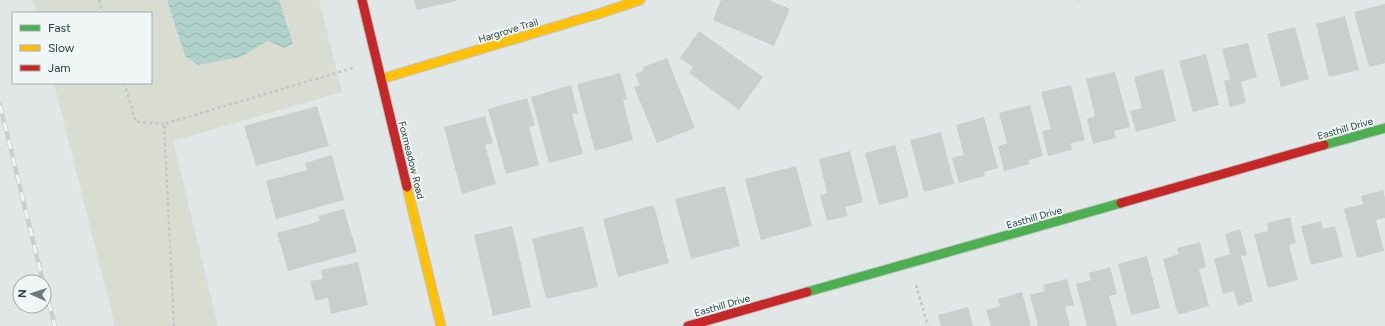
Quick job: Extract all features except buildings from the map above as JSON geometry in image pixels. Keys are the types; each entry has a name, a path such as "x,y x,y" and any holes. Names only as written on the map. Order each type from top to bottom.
{"street":[{"name":"Foxmeadow Road","path":"362,0 441,326"},
{"name":"Hargrove Trail","path":"381,79 600,14 640,0"},
{"name":"Easthill Drive","path":"688,326 1385,128"}],"path":[{"path":"99,0 103,12"},
{"path":"124,84 136,122 164,124 353,68 381,79"},
{"path":"164,124 174,326"},
{"path":"910,263 928,326"}],"shaded area":[{"path":"33,0 167,0 185,56 241,57 268,41 284,48 292,44 279,0 319,0 342,92 173,141 218,326 115,326 54,84 152,84 152,12 37,12"}],"water":[{"path":"167,0 279,0 293,44 284,48 268,41 241,57 198,65 185,56"}],"railway":[{"path":"0,105 41,274"},
{"path":"52,314 55,326"}],"traffic: fast":[{"path":"1324,145 1385,128"},
{"path":"807,292 1121,203"}],"traffic: slow":[{"path":"381,79 640,0"},
{"path":"407,187 441,326"}],"traffic: jam":[{"path":"362,0 407,187"},
{"path":"1121,203 1324,145"},
{"path":"688,326 807,292"}]}
